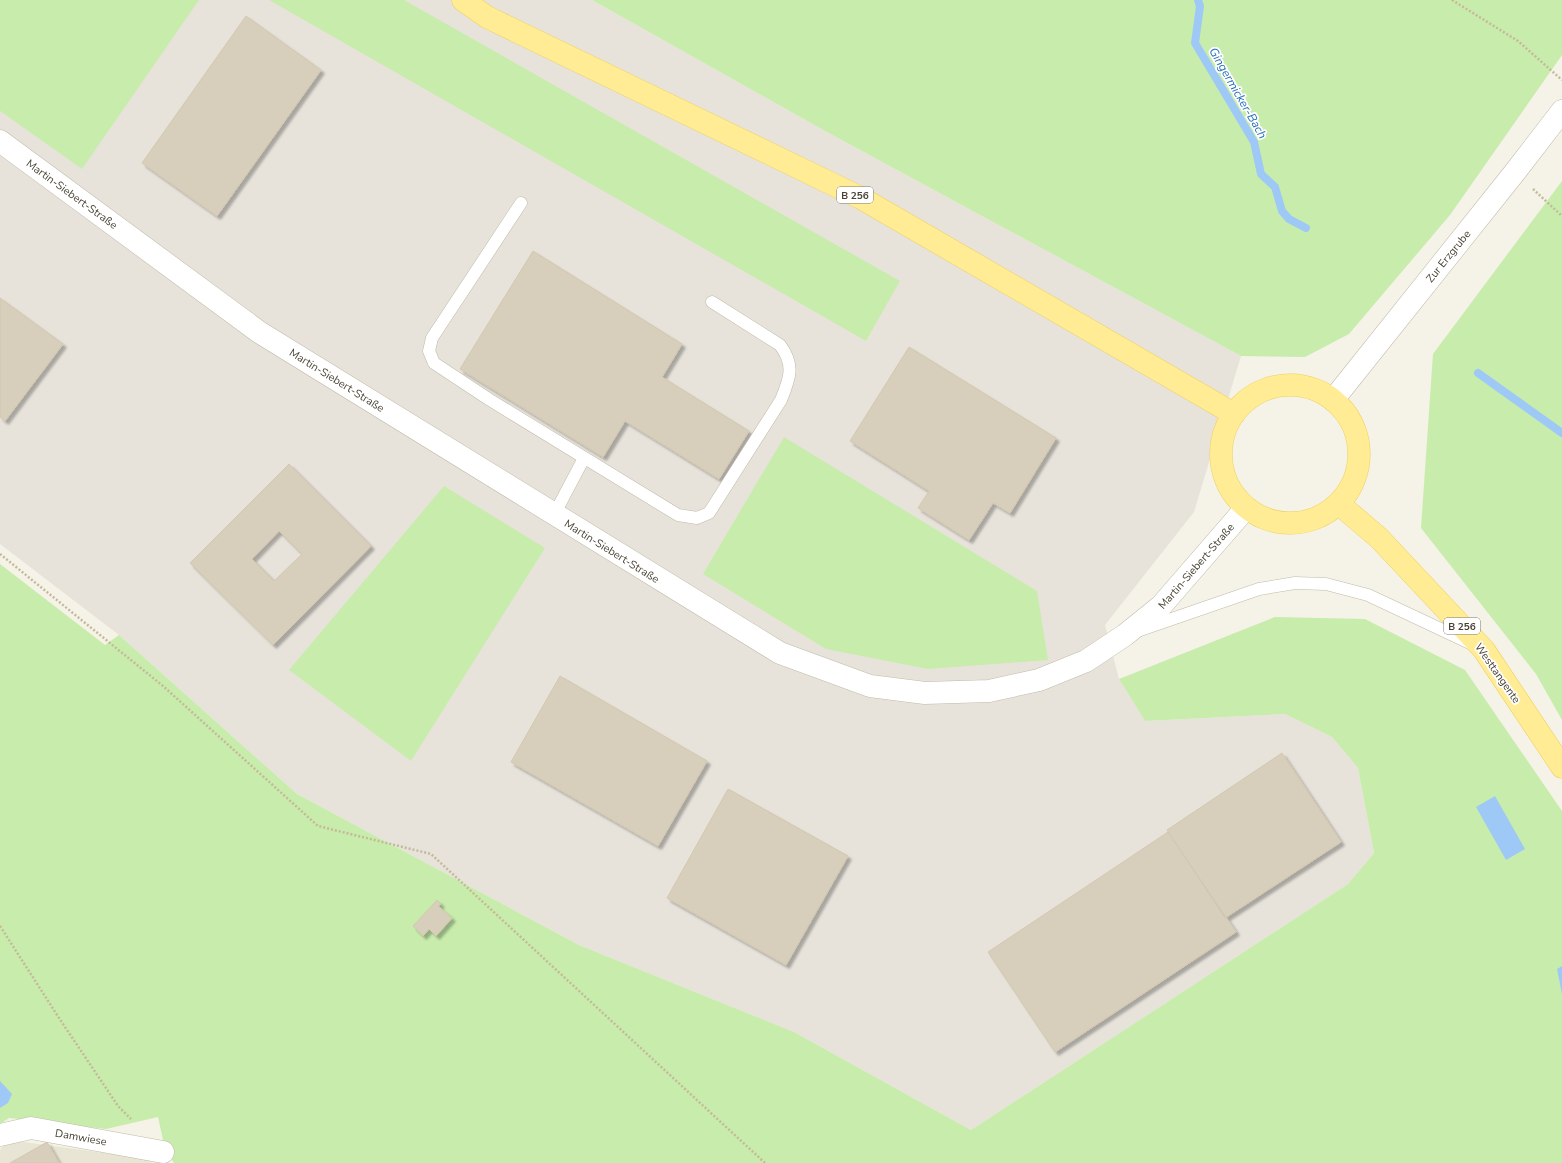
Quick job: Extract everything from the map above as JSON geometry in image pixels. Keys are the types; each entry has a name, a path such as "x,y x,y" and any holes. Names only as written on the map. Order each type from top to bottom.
{"main road":[{"name":"B 256","path":"463,0 487,17 861,198 1234,414"},
{"path":"1292,385 1314,389 1333,400 1347,414 1356,432 1360,451 1358,470 1350,488 1339,504 1322,515 1304,522 1283,523 1264,518 1246,508 1233,492 1224,473 1221,453 1225,432 1234,414 1250,398 1270,388 1292,385"},
{"name":"Westtangente","path":"1339,504 1379,538 1484,650 1562,767"}],"street":[{"name":"Zur Erzgrube","path":"1333,400 1515,172 1562,110"},
{"name":"Martin-Siebert-Straße","path":"0,141 259,332 780,654 870,686 925,693 989,691 1039,680 1086,660 1125,635 1161,606 1246,508"},
{"name":"Damwiese","path":"0,1135 31,1128 163,1152"}],"lane":[{"path":"521,203 432,338 429,351 434,363 490,400 678,515 697,518 709,513 781,400 789,380 790,366 786,354 780,345 712,302"},
{"path":"554,515 584,458"},
{"path":"1125,635 1259,589 1295,583 1326,584 1368,595 1484,650"}],"path":[{"path":"1452,0 1518,41 1562,80"},
{"path":"1515,172 1562,216"},
{"path":"0,554 164,686 318,826 431,854 765,1163"},
{"path":"0,926 118,1106 133,1121"}],"shaded area":[{"path":"0,0 592,0 825,131 1241,356 1194,512 1105,625 1119,679 1145,721 1285,714 1332,737 1358,768 1374,853 1348,884 971,1130 794,1032 579,945 297,794 119,635 0,544"},
{"path":"9,1140 148,1159 151,1163 0,1163 0,1150"}],"green space":[{"path":"0,0 199,0 82,169 0,111"},
{"path":"269,0 404,0 900,281 866,341"},
{"path":"592,0 1562,0 1562,55 1450,215 1349,334 1305,357 1241,356 825,131"},
{"path":"1562,181 1562,720 1536,674 1421,528 1433,354"},
{"path":"784,437 1037,591 1048,660 928,669 826,649 703,574"},
{"path":"444,486 545,548 411,761 289,670"},
{"path":"0,564 105,645 119,635 297,794 579,945 794,1032 971,1130 1348,884 1374,853 1358,768 1332,737 1285,714 1145,721 1119,679 1275,617 1365,619 1465,670 1562,811 1562,1163 174,1163 165,1149 158,1117 106,1129 9,1118 0,1124"}],"water":[{"path":"1495,796 1525,849 1506,860 1476,807"},
{"path":"1562,966 1562,994 1557,969"},
{"path":"0,1081 12,1094 8,1103 0,1108"}],"building":[{"path":"246,16 321,70 217,216 142,163"},
{"path":"533,251 682,344 662,377 749,431 719,479 625,421 603,457 460,369"},
{"path":"0,298 63,344 5,421 0,417"},
{"path":"909,347 1056,438 1010,513 993,503 969,540 918,508 929,491 850,441"},
{"path":"289,464 371,546 273,645 190,563","holes":["279,531 302,554 274,581 252,559"]},
{"path":"560,676 707,761 658,846 511,762"},
{"path":"1282,753 1341,842 1225,918 1167,830"},
{"path":"728,789 848,856 786,965 667,898"},
{"path":"1168,832 1236,932 1055,1052 988,952"},
{"path":"437,900 441,904 438,906 452,918 436,936 429,929 423,936 413,926"},
{"path":"47,1142 59,1163 10,1163"}],"waterway":[{"name":"Gingermicker-Bach","path":"1198,0 1200,6 1195,43 1254,142 1261,174 1275,187 1282,211 1289,219 1306,228"},
{"name":"Gingermicker-Bach","path":"1478,373 1562,433"}]}
